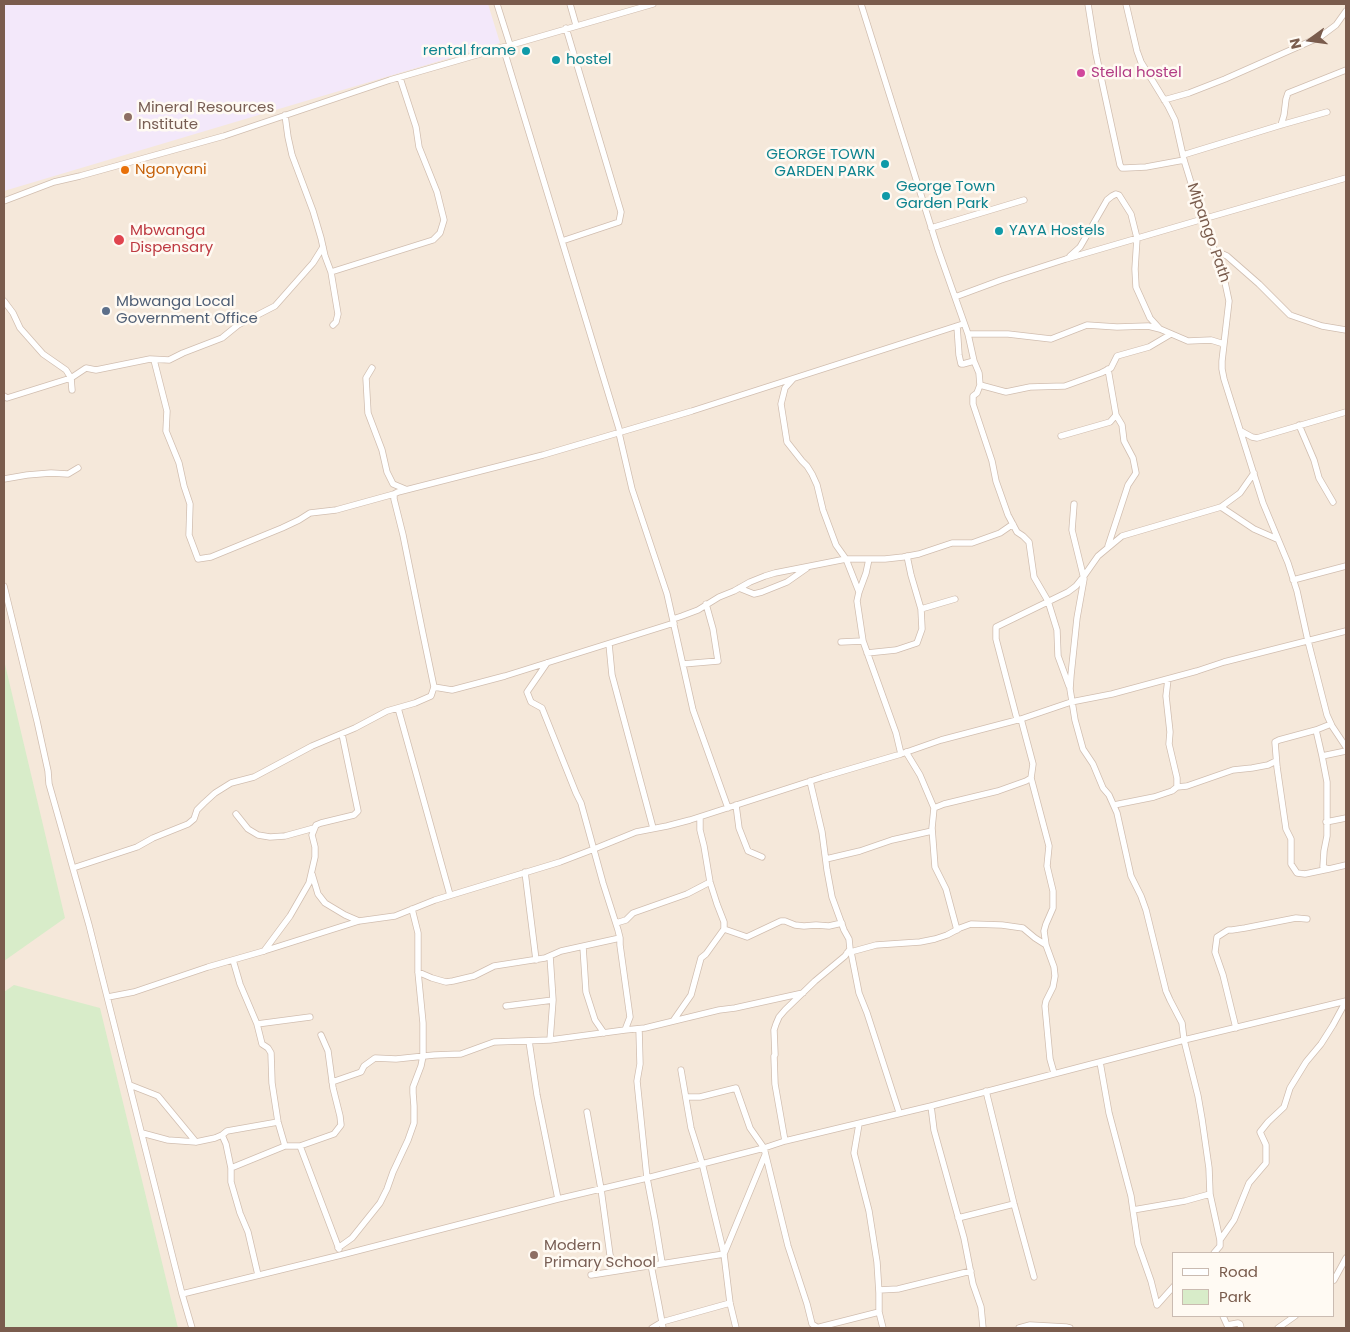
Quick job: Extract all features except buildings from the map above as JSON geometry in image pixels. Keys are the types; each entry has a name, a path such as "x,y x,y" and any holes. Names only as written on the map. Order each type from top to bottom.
{"street":[{"path":"497,4 510,45"},
{"path":"570,4 576,25"},
{"path":"4,201 54,182 224,136 400,78 637,6 653,4"},
{"path":"862,4 955,298 960,325 958,355 962,365 974,361"},
{"path":"1088,4 1096,54 1120,166 1122,168 1146,167 1184,158 1281,124 1326,112"},
{"name":"Mipango Path","path":"1126,4 1141,62 1175,120 1184,158 1203,219 1224,272 1229,301 1222,369 1263,503 1297,592 1327,715 1346,746"},
{"path":"1164,100 1189,93 1225,79 1320,37 1336,26 1346,11"},
{"path":"562,241 619,222 621,212 566,28"},
{"path":"503,47 619,432 632,489 667,594 693,710 728,808"},
{"path":"1281,124 1288,93 1346,70"},
{"path":"331,272 433,240 440,234 444,220 437,192 419,146 416,126 400,78"},
{"path":"285,115 292,155 313,211 322,247 331,272 338,314 333,325"},
{"path":"955,298 1001,280 1066,259 1346,178"},
{"path":"1066,259 1080,248 1107,200 1116,194 1119,195 1131,214 1137,238 1136,287 1150,318 1160,329"},
{"path":"932,228 1024,200"},
{"path":"5,398 71,378 86,368 96,370 154,360 169,360 222,338 238,325 274,306 313,263 322,247"},
{"path":"1216,251 1227,256 1290,315 1322,326 1346,330"},
{"path":"4,301 13,312 20,328 43,354 66,370 71,378 72,390"},
{"path":"154,360 167,411 166,430 179,463 190,504 189,535 198,559 211,557 282,528 310,513 336,510 394,494 404,489 543,455 692,411 960,325"},
{"path":"960,325 968,334 974,361 979,373 980,384 977,393 973,396 972,404 992,461 996,480 1013,524 1017,532 1029,542 1034,577 1048,601 1057,630 1058,656 1070,689"},
{"path":"968,334 1008,334 1051,339 1087,325 1117,327 1148,326 1188,341 1211,340 1224,344"},
{"path":"980,384 1006,392 1030,387 1065,386 1111,368 1117,356 1149,347 1171,334"},
{"path":"372,368 366,378 368,413 382,450 387,472 393,484 404,489"},
{"path":"1106,549 1128,485 1136,473 1133,458 1124,441 1122,425 1116,416 1108,369"},
{"path":"793,379 785,388 781,404 787,442 812,474 836,546 846,559 859,592"},
{"path":"1241,431 1257,438 1346,412"},
{"path":"1061,436 1110,422 1116,416"},
{"path":"1299,425 1314,460 1319,478 1333,502"},
{"path":"4,479 51,473 68,474 78,468"},
{"path":"1054,1074 1050,1060 1045,1004 1053,987 1055,974 1046,945 1045,926 1052,910 1053,897 1047,866 1050,846 1031,778 1033,764 996,639 996,628 1068,592 1076,586 1098,556 1122,536 1221,506 1240,493 1254,473"},
{"path":"73,868 137,847 152,838 188,824 194,819 197,810 204,803 232,782 254,777 312,746 342,734 387,711 428,698 433,694 434,687 394,494"},
{"path":"1074,504 1072,530 1084,576 1070,675 1074,720 1083,748 1117,813 1131,876 1146,910 1166,991 1182,1023 1184,1040 1202,1119 1209,1168 1210,1194 1220,1243 1220,1252"},
{"path":"1221,506 1254,530 1277,539"},
{"path":"434,687 452,690 609,644 673,621 750,582 775,573 846,559 885,559 919,554 952,543 972,543 1000,533 1013,524"},
{"path":"867,654 896,650 917,643 922,629 921,609 911,575 908,556"},
{"path":"869,559 857,601 863,641 904,753 920,775 934,808 932,831 935,867 946,889 957,930"},
{"path":"1293,580 1346,566"},
{"path":"739,588 754,594 770,590 787,582 809,567"},
{"path":"750,582 754,594"},
{"path":"4,586 38,721 49,784 90,925 192,1328"},
{"path":"921,609 955,599"},
{"path":"683,664 718,661 713,629 706,604"},
{"path":"108,997 134,992 359,921 395,916 450,895 560,862 636,832 700,817 941,740 1019,719 1072,702 1112,694 1224,662 1346,631"},
{"path":"841,642 863,641"},
{"path":"609,644 612,675 653,828"},
{"path":"547,663 527,692 531,702 542,708 581,804 616,923 620,938 630,1018 625,1030"},
{"path":"1168,679 1166,696 1170,732 1169,744 1177,778 1177,787"},
{"path":"398,708 450,895"},
{"path":"1331,724 1275,742 1276,761 1286,829 1291,839 1291,864 1297,873 1305,874 1330,870 1346,865"},
{"path":"1316,730 1327,782 1326,836 1323,867 1330,870"},
{"path":"236,814 248,829 258,835 270,837 285,836 314,828 318,824 354,815 358,811 342,734"},
{"path":"1322,756 1346,751"},
{"path":"1114,805 1154,797 1172,791 1177,787 1187,786 1233,770 1260,767 1276,761"},
{"path":"934,808 998,791 1031,778"},
{"path":"810,781 822,832 832,897 849,939 849,952 859,993 899,1112"},
{"path":"736,805 739,828 748,851 762,857"},
{"path":"673,1021 691,996 701,958 724,929 724,922 710,882 700,830 700,817"},
{"path":"1326,822 1346,818"},
{"path":"264,951 293,912 309,883 315,857 312,835 314,828"},
{"path":"826,859 860,851 892,840 932,831"},
{"path":"525,872 536,960"},
{"path":"312,874 318,894 325,903 359,921"},
{"path":"616,923 626,920 633,913 687,894 710,882"},
{"path":"338,1248 352,1238 380,1203 414,1123 413,1088 418,1079 423,1056 418,972 418,933 412,910"},
{"path":"1236,1028 1215,952 1217,937 1228,930 1296,918 1307,919"},
{"path":"724,929 747,937 781,921 796,926 829,926 842,923"},
{"path":"785,1141 775,1084 774,1030 779,1017 802,993 849,952 876,944 920,942 943,937 971,924 1023,928 1046,945"},
{"path":"418,972 446,982 453,981 474,976 494,966 536,960 620,938"},
{"path":"583,947 586,992 595,1020 604,1032"},
{"path":"550,956 553,1000 550,1040"},
{"path":"233,960 240,984 257,1024 262,1044 271,1053 272,1083 284,1146"},
{"path":"332,1082 362,1072 364,1066 375,1058 396,1059 462,1054 494,1042 550,1040 639,1029 802,993"},
{"path":"506,1006 553,1000"},
{"path":"182,1294 702,1163 765,1151 785,1141 1346,1001"},
{"path":"1215,1252 1234,1220 1249,1183 1266,1163 1266,1145 1260,1132 1284,1107 1290,1088 1306,1062 1322,1044 1346,1001"},
{"path":"257,1024 310,1018"},
{"path":"639,1029 640,1064 637,1081 647,1178 656,1220 662,1263"},
{"path":"231,1168 284,1146 300,1146 334,1134 341,1125 332,1088 328,1051 322,1035"},
{"path":"529,1041 535,1089 558,1199"},
{"path":"1100,1062 1109,1113 1131,1196 1138,1244 1157,1305 1172,1288"},
{"path":"681,1070 691,1128 702,1163 724,1254 730,1303 736,1328"},
{"path":"130,1085 158,1096 196,1142"},
{"path":"686,1098 736,1088 750,1128 765,1151 788,1246 812,1324 818,1328 879,1312"},
{"path":"986,1091 1034,1277"},
{"path":"931,1106 934,1130 958,1218 973,1284 981,1307 983,1328"},
{"path":"587,1112 601,1189 610,1255 619,1270"},
{"path":"142,1134 168,1140 196,1142 215,1138 222,1135 226,1130 278,1122"},
{"path":"859,1124 854,1153 869,1211 877,1262 879,1312 884,1328"},
{"path":"222,1135 231,1168 231,1182 248,1232 258,1275"},
{"path":"300,1146 341,1255"},
{"path":"724,1254 765,1151"},
{"path":"1133,1210 1210,1194"},
{"path":"958,1218 1014,1204"},
{"path":"591,1275 724,1254"},
{"path":"1335,1278 1346,1258"},
{"path":"651,1265 663,1325"},
{"path":"879,1290 898,1289 971,1271"},
{"path":"652,1328 730,1303"},
{"path":"1223,1317 1227,1325 1238,1323 1241,1328"},
{"path":"1278,1328 1294,1317"},
{"path":"1019,1328 1030,1325 1070,1328"}],"shaded area":[{"path":"4,4 1346,4 1346,1328 4,1328"},
{"name":"Mineral Resources Institute","path":"4,4 488,4 500,43 4,191"}],"green space":[{"path":"4,660 65,918 4,961"},
{"path":"14,985 100,1008 178,1328 4,1328 4,992"}],"place":[{"name":"rental frame","path":"526,51"},
{"name":"hostel","path":"556,60"},
{"name":"Stella hostel","path":"1081,73"},
{"name":"Mineral Resources Institute","path":"128,117"},
{"name":"GEORGE TOWN GARDEN PARK","path":"885,164"},
{"name":"Ngonyani","path":"125,170"},
{"name":"George Town Garden Park","path":"886,196"},
{"name":"YAYA Hostels","path":"999,231"},
{"name":"Mbwanga Dispensary","path":"119,240"},
{"name":"Mbwanga Local Government Office","path":"106,311"},
{"name":"Modern Primary School","path":"534,1255"}]}
